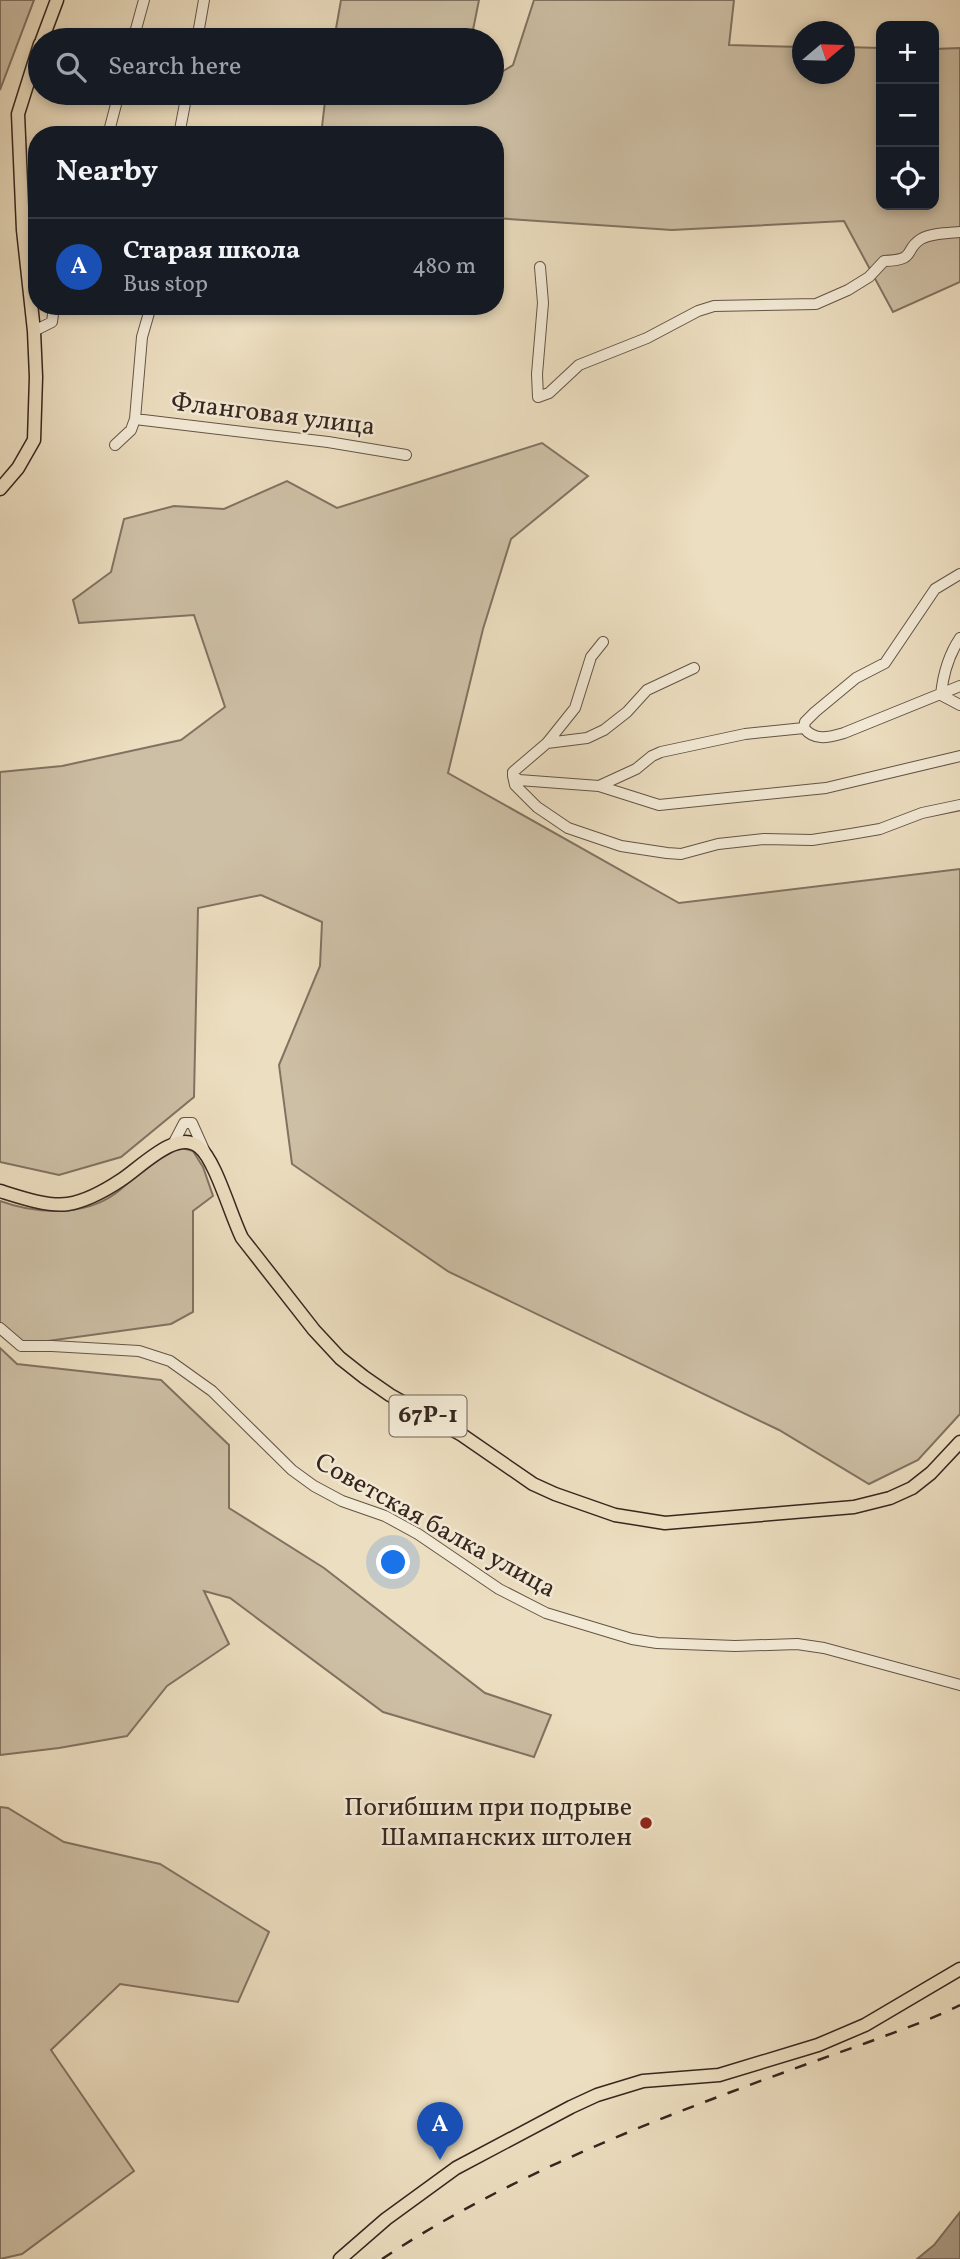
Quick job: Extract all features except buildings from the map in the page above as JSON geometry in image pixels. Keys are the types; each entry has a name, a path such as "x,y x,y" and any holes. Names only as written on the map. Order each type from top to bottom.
{"main road":[{"path":"46,28 57,0"},
{"path":"28,83 18,114 23,230 28,276"},
{"path":"0,489 18,468 34,440 36,390 32,315"},
{"path":"0,1191 24,1199 66,1204 91,1196 121,1180 173,1144 187,1141 205,1153"},
{"name":"67Р-1","path":"205,1153 210,1159 242,1238 314,1330 340,1358 390,1395 462,1435 533,1484 555,1494 615,1515 665,1523 854,1507 912,1488 931,1474 960,1442"},
{"path":"340,2259 386,2219 456,2168 571,2107 597,2095 643,2081 719,2075 818,2045 865,2025 960,1969"}],"street":[{"path":"136,28 144,0"},
{"path":"199,28 204,0"},
{"path":"110,126 116,105"},
{"path":"181,126 185,105"},
{"path":"540,267 543,303 537,374 538,397 549,393 579,365 647,338 698,311 713,306 816,304 869,277 884,261 907,257 919,240 943,233 960,232"},
{"path":"34,331 52,322 53,315"},
{"path":"115,445 131,430 135,419 142,337 148,315"},
{"name":"Фланговая улица","path":"135,419 328,442 406,455"},
{"path":"804,728 805,722 856,678 885,663 935,589 960,574"},
{"path":"941,695 943,673 960,638"},
{"path":"603,642 591,657 575,708 547,743 513,772 515,785 537,807 568,828 621,846 681,854 718,844 764,839 812,840 880,829 922,813 960,805"},
{"path":"547,743 587,738 604,730 627,712 647,690 694,668"},
{"path":"599,786 636,769 661,752 746,734 804,728 814,736 824,738 844,733 960,686"},
{"path":"941,695 960,705"},
{"path":"516,778 599,786 659,805 826,789 960,756"},
{"path":"173,1144 184,1123 192,1123 205,1153"},
{"name":"Советская балка улица","path":"0,1328 21,1346 138,1351 170,1361 212,1391 292,1470 314,1486 342,1501 385,1516 407,1528 499,1589 546,1613 632,1639 657,1643 724,1646 797,1644 824,1648 960,1685"}],"shaded area":[{"path":"0,0 34,0 0,90"},
{"path":"341,0 479,0 473,28 336,28"},
{"path":"534,0 734,0 729,45 792,47 792,84 855,84 855,47 876,48 876,210 939,210 939,49 960,48 960,282 893,312 844,221 672,230 504,219 504,126 322,126 325,105 504,105 504,71 513,65"},
{"path":"542,443 588,476 511,539 483,629 448,773 679,903 960,869 960,1414 918,1460 869,1484 779,1430 449,1272 292,1164 279,1065 320,966 322,922 261,895 198,908 194,1097 121,1157 59,1175 0,1162 0,772 62,766 181,740 225,707 194,615 79,623 73,600 111,572 124,519 174,506 224,509 287,481 337,508"},
{"path":"182,1148 193,1151 203,1167 213,1196 193,1211 193,1312 171,1324 26,1344 2,1326 0,1201 44,1211 74,1210 89,1206 116,1193 163,1154"},
{"path":"0,1348 17,1364 161,1380 229,1445 229,1508 324,1568 485,1693 551,1715 534,1757 383,1712 230,1598 204,1591 229,1644 167,1686 127,1736 0,1755"},
{"path":"0,1807 8,1808 64,1842 160,1864 269,1932 238,2002 120,1984 51,2050 134,2171 22,2254 0,2259"},
{"path":"960,2212 960,2259 917,2259 934,2245"}],"railway":[{"path":"382,2259 507,2187 596,2146 960,2005"}],"place":[{"name":"Погибшим при подрыве Шампанских штолен","path":"646,1823"},
{"name":"Старая школа","path":"440,2160"}]}
